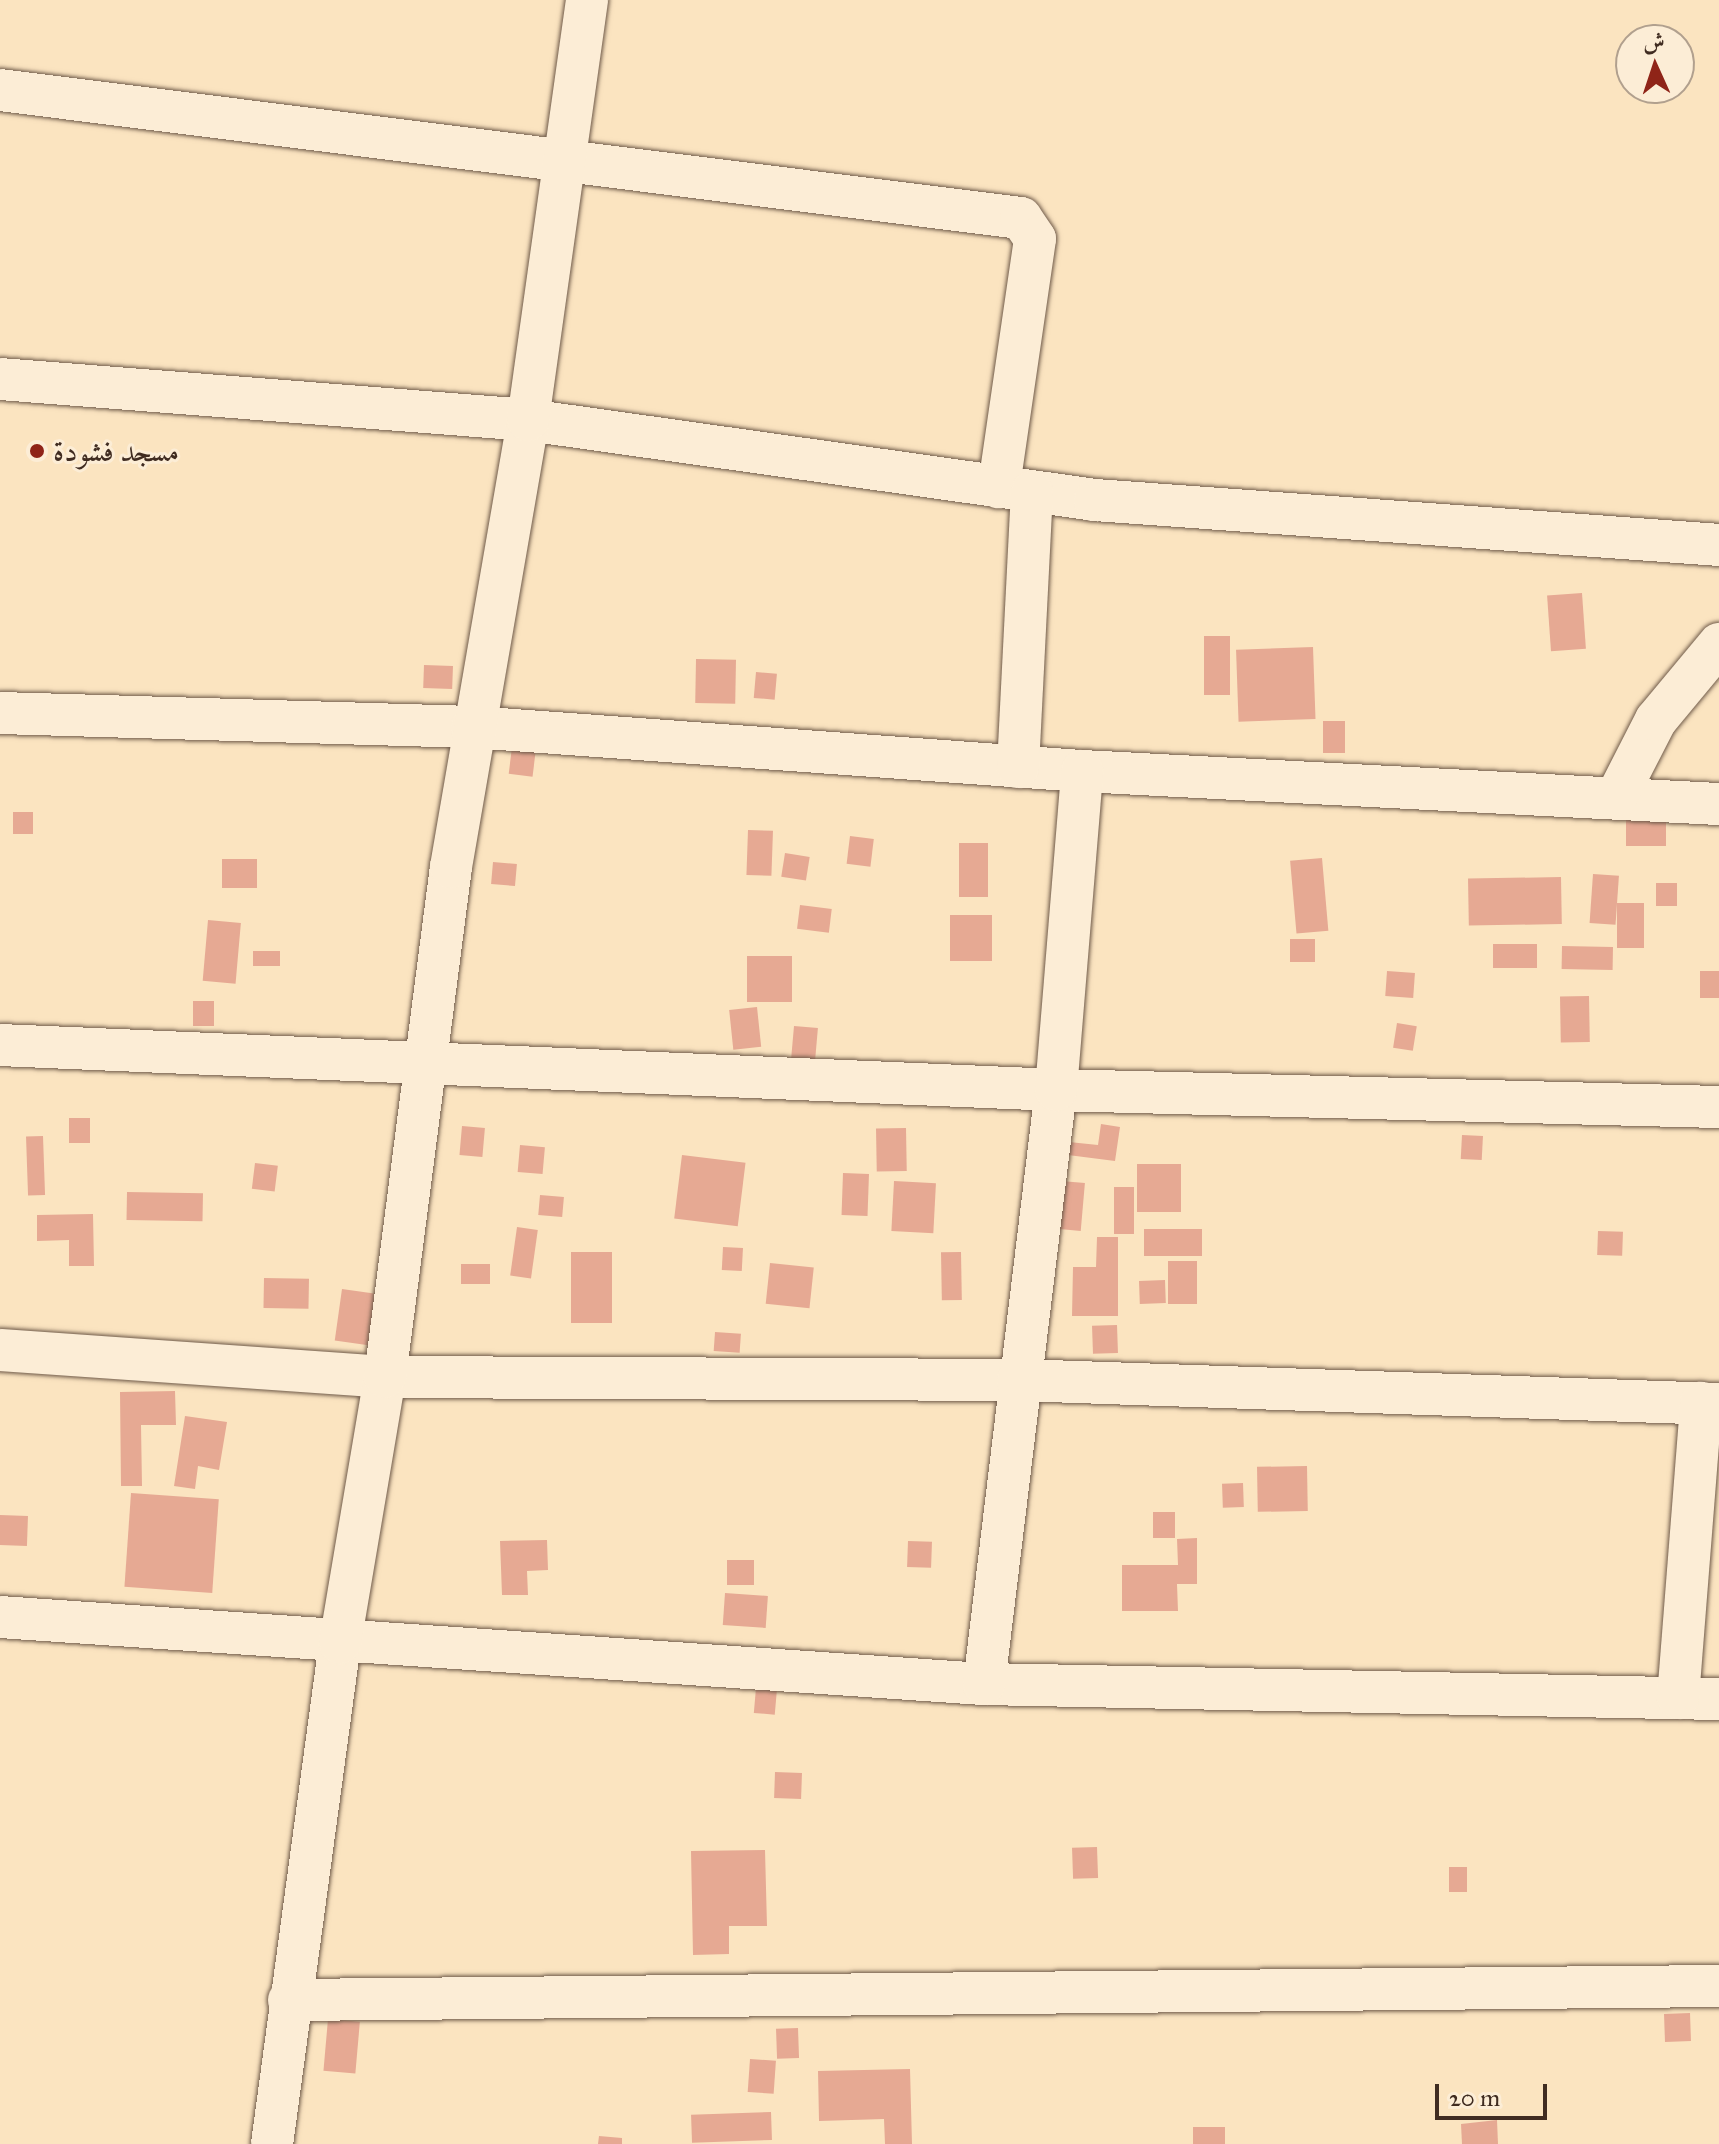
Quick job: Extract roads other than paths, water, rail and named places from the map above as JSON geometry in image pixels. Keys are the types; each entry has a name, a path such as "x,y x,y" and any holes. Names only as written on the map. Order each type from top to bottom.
{"street":[{"path":"272,2144 289,2000 340,1643 385,1377 472,727 528,420 587,0"},
{"path":"0,90 564,157 1021,218 1035,239 1016,490 1018,767"},
{"path":"0,379 528,420 1016,490 1719,545"},
{"path":"1616,798 1656,720 1719,644"},
{"path":"0,713 472,727 1082,771 1719,804"},
{"path":"984,1684 1018,1380 1056,1090 1082,771"},
{"path":"0,1045 1056,1090 1719,1107"},
{"path":"0,1350 385,1377 1018,1380 1710,1403 1678,1698"},
{"path":"0,1617 340,1643 984,1684 1719,1699"},
{"path":"289,2000 1719,1986"}],"place":[{"name":"مسجد فشودة","path":"37,451"}]}
